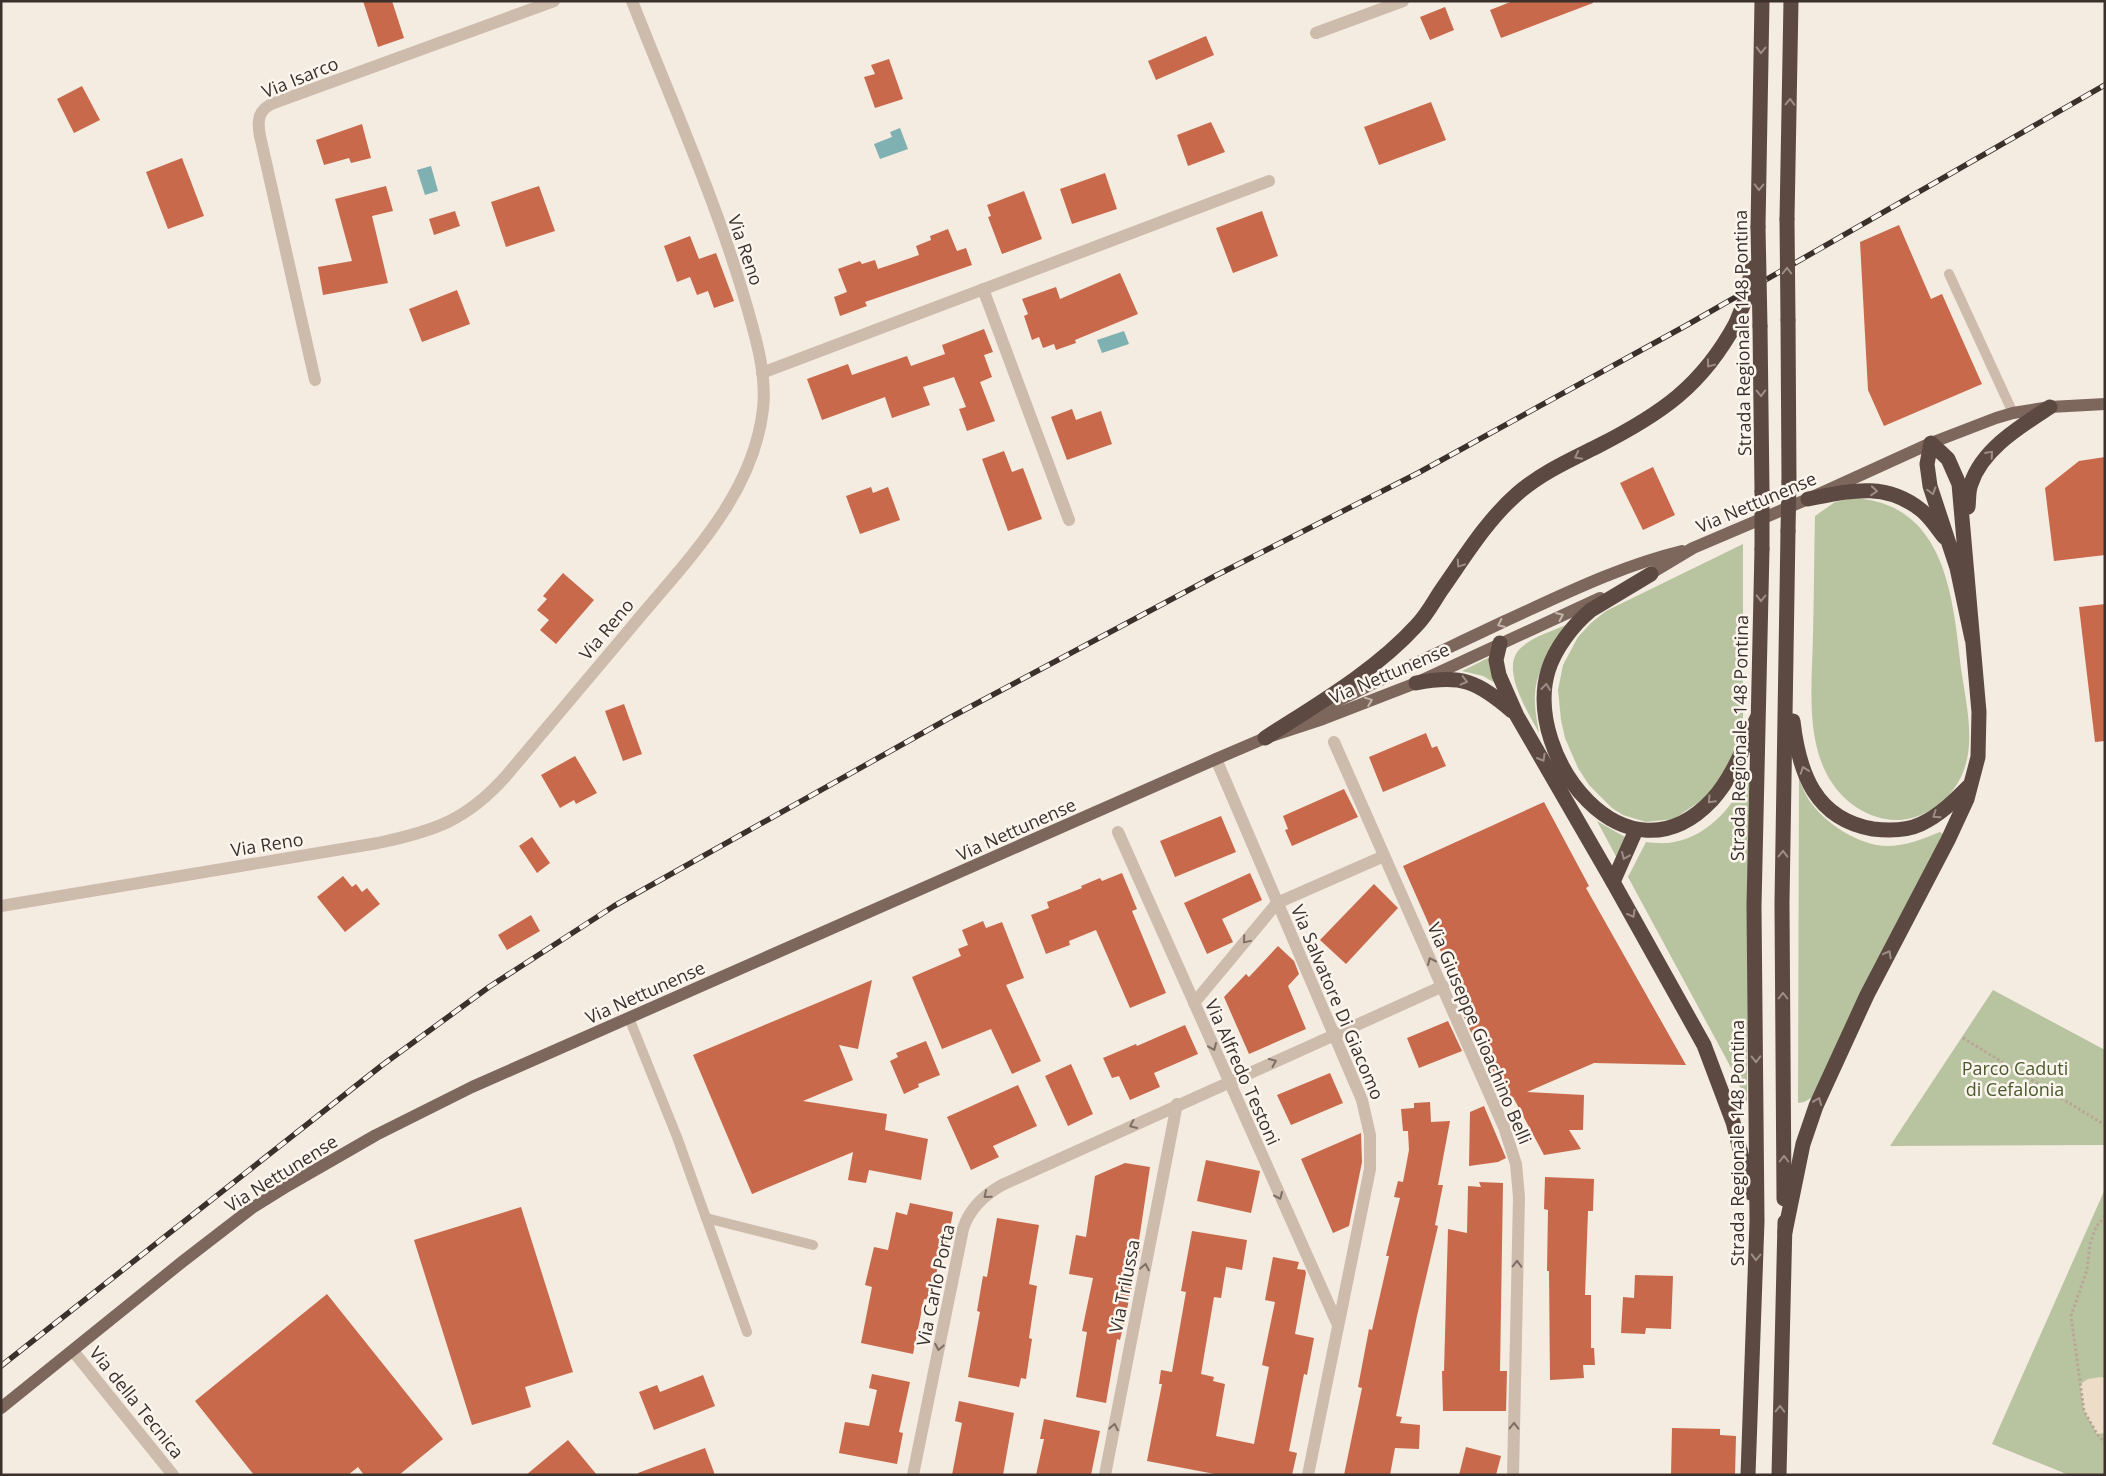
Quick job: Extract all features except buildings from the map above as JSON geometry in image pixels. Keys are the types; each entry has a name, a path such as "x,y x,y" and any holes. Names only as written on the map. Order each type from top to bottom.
{"highway":[{"name":"Strada Regionale 148 Pontina","path":"1748,1475 1758,1220 1754,906 1760,712 1762,549 1758,227 1762,1"},
{"path":"1779,1475 1785,1232 1782,903 1789,482 1787,219 1791,1"},
{"path":"1265,738 1338,691 1402,641 1422,619 1475,541 1517,494 1553,469 1639,424 1688,388 1710,365 1736,323 1749,286 1758,227"},
{"path":"1965,531 1970,484 1983,463 2015,429 2050,407"},
{"path":"1785,1232 1803,1144 1821,1093 1867,995 1960,816 1972,783 1978,757 1980,728 1965,531 1959,484 1948,459 1931,443"},
{"path":"1931,443 1928,464 1930,486 1957,568 1972,639"},
{"path":"1808,499 1856,490 1878,490 1901,498 1922,510 1944,536 1955,567 1972,639"},
{"path":"1651,574 1591,610 1574,626 1553,657 1545,685 1544,700 1548,727 1568,774 1582,795 1596,809 1616,823 1636,830 1653,832 1684,822 1705,807 1719,791 1733,770 1760,712"},
{"path":"1500,643 1496,660 1498,675 1517,716 1614,882 1697,1031 1712,1065 1739,1142 1758,1220"},
{"path":"1787,669 1794,734 1802,767 1819,800 1836,815 1870,828 1887,830 1915,826 1938,814 1972,783"},
{"path":"1416,683 1447,678 1465,681 1492,694 1517,716"},
{"path":"1614,882 1636,830"},
{"path":"1780,1435 1787,1475"},
{"path":"1742,1475 1748,1444"}],"main road":[{"name":"Via Nettunense","path":"1,1408 252,1208 376,1135 472,1087 1265,738 1323,719 1416,683 1651,574 1693,548 1808,499 1931,443 2013,413 2050,407 2105,404"},
{"path":"1265,738 1366,686 1625,568 1693,548"},
{"path":"1500,643 1515,628 1625,568"}],"street":[{"name":"Via Isarco","path":"315,380 260,136 259,114 266,106 274,102 554,1"},
{"name":"Via Reno","path":"1,906 378,843 433,829 468,812 506,776 717,523 738,486 756,440 763,409 762,374 753,328 726,243 632,1"},
{"path":"1316,33 1403,1"},
{"path":"762,374 1269,181"},
{"path":"983,289 1069,520"},
{"name":"Via Giuseppe Gioachino Belli","path":"1334,742 1504,1127 1517,1173 1519,1198 1513,1475"},
{"name":"Via Salvatore Di Giacomo","path":"1216,759 1364,1108 1371,1148 1370,1168 1308,1475"},
{"name":"Via Alfredo Testoni","path":"1118,832 1338,1325"},
{"path":"1194,1003 1277,903 1384,856"},
{"name":"Via Carlo Porta","path":"913,1475 963,1229 972,1210 982,1199 1002,1185 1177,1104 1334,1036 1443,986"},
{"name":"Via Trilussa","path":"1105,1475 1177,1104"},
{"name":"Via della Tecnica","path":"73,1351 174,1475"}],"lane":[{"path":"1949,274 2013,413"},
{"path":"629,1018 677,1136 746,1332"},
{"path":"706,1218 813,1245"}],"path":[{"path":"1963,1038 2105,1125"},
{"path":"2105,1216 2096,1227 2090,1244 2087,1270 2071,1316 2084,1411 2097,1434 2105,1443"}],"green space":[{"path":"1854,498 1886,504 1910,518 1928,538 1940,562 1949,589 1955,618 1969,727 1966,765 1956,785 1943,801 1917,817 1907,819 1891,820 1878,817 1859,809 1848,801 1833,785 1823,766 1816,746 1812,702 1815,516 1835,502"},
{"path":"1743,544 1743,717 1737,749 1712,793 1674,819 1646,822 1623,815 1612,808 1589,785 1578,768 1565,738 1558,690 1563,665 1578,637 1606,611"},
{"path":"1568,624 1551,648 1536,684 1535,699 1539,733 1517,689 1513,665 1516,655 1528,642"},
{"path":"1490,657 1495,683 1483,676 1462,671"},
{"path":"1750,770 1747,1104 1735,1075 1628,877 1646,842 1664,843 1687,838 1699,833 1721,816 1738,794"},
{"path":"1799,779 1805,793 1816,809 1833,825 1854,838 1877,845 1894,846 1914,842 1940,832 1944,835 1813,1097 1798,1103"},
{"path":"1597,821 1625,837 1618,860"},
{"name":"Parco Caduti di Cefalonia","path":"1993,990 2105,1050 2105,1145 1890,1146"},
{"path":"2105,1189 2105,1475 2069,1475 1992,1444"}],"shaded area":[{"path":"2105,1378 2105,1433 2097,1434 2084,1411 2080,1384 2088,1379"}],"water":[{"path":"900,128 908,149 880,159 874,144 892,137 890,132"},
{"path":"431,166 438,191 425,195 417,170"},
{"path":"1124,331 1129,344 1102,353 1097,340"}],"railway":[{"path":"1,1366 381,1066 489,987 614,906 953,716 1215,576 1418,473 1687,325 2105,85"}]}
